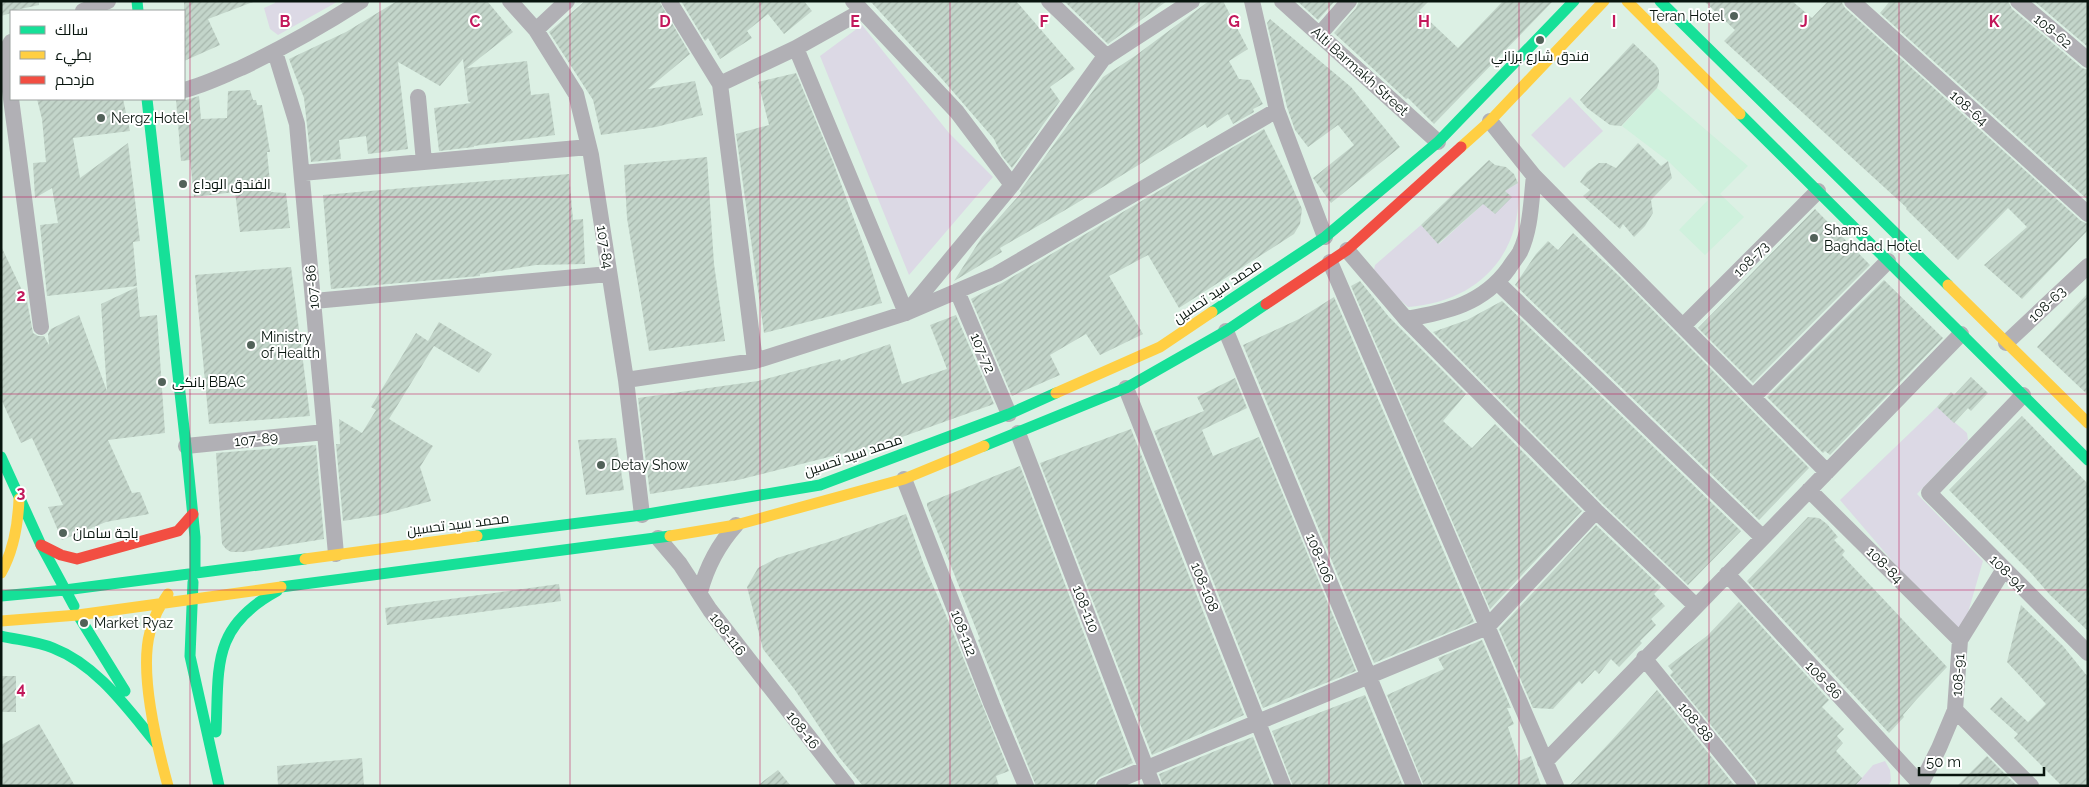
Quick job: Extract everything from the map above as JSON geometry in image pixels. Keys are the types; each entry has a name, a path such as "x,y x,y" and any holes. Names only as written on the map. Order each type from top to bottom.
{"main road":[{"name":"محمد سید تحسین","path":"1,596 65,590 642,515 820,485 1009,414 1160,348 1325,238 1438,142 1574,1"},
{"path":"1,621 78,615 658,538 736,525 904,479 1126,388 1226,330 1330,262 1347,250 1490,121 1604,1"},
{"path":"1627,1 1818,191 1848,203 1888,261 2088,460"},
{"path":"1660,1 1848,203 2006,343 2086,417"},
{"path":"147,100 195,537 190,656"},
{"path":"1,457 41,544 78,615 156,743"},
{"path":"1,573 10,559 14,545 20,497"},
{"path":"41,544 61,555 77,559 178,531 193,514"},
{"path":"168,786 156,743 145,655 152,621 160,604 177,585 195,572"},
{"path":"94,586 125,587 144,593 160,604 169,615"},
{"path":"214,765 220,662 229,632 245,612 256,603 286,586"},
{"path":"178,629 190,656 219,786"},
{"path":"1,636 56,650 86,667 118,698 156,743"}],"street":[{"path":"86,10 108,1"},
{"path":"185,90 200,86 275,52 319,28 361,1"},
{"name":"107-84","path":"510,1 536,30 576,94 589,147 626,380 642,515"},
{"path":"536,30 567,1"},
{"path":"669,1 720,84 755,361"},
{"path":"1049,1 1107,57"},
{"path":"906,313 1012,185 1103,59 1192,1"},
{"path":"1252,1 1277,110 1325,238"},
{"name":"Alti Barmakh Street","path":"1282,1 1438,142"},
{"path":"1319,35 1349,1"},
{"name":"108-64","path":"1852,1 2088,214"},
{"name":"108-62","path":"2018,1 2088,60"},
{"path":"720,84 796,48 857,6 958,112 1012,185"},
{"path":"10,44 5,53 10,91"},
{"path":"796,48 906,313"},
{"name":"107-86","path":"275,52 297,124 336,554"},
{"path":"418,97 424,162"},
{"path":"11,100 41,327"},
{"path":"626,380 755,361 906,313 997,274 1277,110"},
{"path":"1490,121 1534,176 1827,472"},
{"path":"302,173 589,147"},
{"path":"1406,319 1437,314 1470,302 1498,283 1520,252 1530,219 1534,176"},
{"name":"108-73","path":"1683,326 1818,191"},
{"path":"1347,250 1406,319 1596,511 1696,606"},
{"path":"1752,397 1888,261"},
{"path":"1330,262 1556,786"},
{"name":"108-63","path":"2006,343 2088,266"},
{"path":"314,301 609,274"},
{"path":"1498,283 1762,537"},
{"name":"107-72","path":"957,291 1009,414"},
{"name":"108-106","path":"1226,330 1414,786"},
{"path":"1545,762 1961,334"},
{"name":"108-108","path":"1126,388 1282,786"},
{"name":"108-94","path":"2022,395 1929,493 2088,653"},
{"name":"107-89","path":"186,446 325,432"},
{"name":"108-110","path":"1018,433 1153,786"},
{"name":"108-112","path":"904,479 992,705 1026,786"},
{"name":"108-84","path":"1809,490 1960,640"},
{"path":"1104,786 1487,627 1596,511"},
{"path":"700,592 708,565 714,553 736,525"},
{"name":"108-116","path":"658,538 680,564 710,610 758,674"},
{"name":"108-91","path":"1921,785 1955,710 1960,640 2004,568"},
{"name":"108-86","path":"1727,574 1921,785"},
{"name":"108-88","path":"1644,658 1748,786"},
{"name":"108-16","path":"758,674 847,786"},
{"path":"1955,710 2031,786"}],"shaded area":[{"path":"275,1 337,2 278,35 270,29 264,8 275,3"},
{"path":"862,25 949,133 993,177 909,275 820,56"},
{"path":"1657,88 1748,166 1720,194 1744,217 1705,255 1679,230 1708,200 1668,161 1622,126"},
{"path":"1570,97 1603,131 1564,168 1531,135"},
{"path":"1518,183 1518,209 1513,232 1504,252 1492,270 1475,284 1456,296 1433,303 1408,307 1373,275 1375,265 1421,225 1439,244 1483,204 1511,197 1505,191"},
{"path":"1937,407 1967,433 1968,440 1917,494 1983,561 1960,640 1840,500"},
{"path":"1885,761 1890,770 1891,781 1888,786 1855,786 1873,765"}],"building":[{"path":"1,1 39,1 39,5 10,10 10,13 1,16"},
{"path":"184,1 253,1 208,19 220,45 185,61"},
{"path":"397,1 487,1 513,32 467,68 527,61 531,95 549,93 555,135 439,151 434,108 471,103 468,101 463,59 440,86 398,62 408,149 368,154 366,136 339,140 341,159 311,162 304,98 289,59 346,32"},
{"path":"585,1 659,1 690,54 648,89 695,81 703,115 656,127 601,135 593,100 549,32"},
{"path":"681,1 804,1 812,11 784,34 768,14 747,31 752,38 720,59 708,38 705,41"},
{"path":"870,1 1016,1 1075,69 1050,87 1060,101 1012,168 1002,156 994,139"},
{"path":"1064,1 1167,1 1108,44"},
{"path":"1209,1 1223,1 1248,49 1229,61 1239,79 1250,80 1263,104 1253,109 1254,112 1233,124 1228,114 1207,128 1205,124 1000,248 1002,252 954,281 982,237 1021,193 1020,191 1103,77 1135,56"},
{"path":"1297,1 1335,1 1318,20"},
{"path":"1359,1 1429,1 1419,11 1458,48 1503,1 1553,1 1434,124 1408,98 1406,99 1334,33 1356,8"},
{"path":"1704,1 1792,1 1812,18 1828,1 1841,1 1845,8 2081,221 2088,224 2088,230 2022,299 1984,265 2027,227 2008,208 1958,260 1907,208 1724,41 1735,30"},
{"path":"1890,1 2008,1 2012,9 2082,68 2088,70 2088,200 1880,13"},
{"path":"2034,1 2088,1 2088,47"},
{"path":"1270,19 1351,87 1400,147 1331,203 1313,178 1354,145 1338,125 1308,147 1295,130 1287,107 1267,23"},
{"path":"1633,43 1656,65 1659,70 1659,82 1657,88 1621,126 1610,125 1587,108 1580,100"},
{"path":"796,73 833,162 866,252 882,303 764,333 736,134 769,125 758,82"},
{"path":"250,90 253,100 256,100 257,105 262,105 270,152 267,152 271,192 286,193 290,228 240,232 235,192 194,197 190,160 181,161 176,100 186,100 199,96 201,119 227,118 228,91"},
{"path":"37,100 123,100 130,131 73,138 80,178 128,143 140,241 133,242 137,286 47,296 40,225 58,223 52,188 35,198 33,163 46,162 42,119"},
{"path":"1264,129 1302,209 1300,224 1294,234 1179,308 1148,255 1109,276 1143,334 1100,355 1086,334 1050,355 1060,375 1012,396 971,299 1002,283"},
{"path":"1638,143 1661,166 1668,161 1672,178 1651,200 1653,213 1645,226 1634,237 1623,224 1620,229 1583,196 1590,190 1580,182 1587,172 1599,163 1606,163 1616,168"},
{"path":"707,157 714,264 725,341 649,351 627,218 624,165"},
{"path":"1489,160 1495,165 1506,167 1514,174 1518,183 1505,191 1512,197 1495,214 1483,204 1438,244 1421,225"},
{"path":"569,174 573,220 583,219 585,264 536,265 480,274 480,276 331,289 323,195"},
{"path":"1815,209 1870,265 1753,383 1698,328"},
{"path":"1573,233 1618,275 1809,468 1759,520 1515,285 1536,254 1548,241 1558,250"},
{"path":"1,246 27,301 33,333 38,336 44,336 49,345 48,334 51,329 79,315 107,391 101,304 137,287 140,317 157,315 165,433 108,440 132,493 140,492 149,514 106,522 62,540 48,507 63,505 32,438 21,443 1,399"},
{"name":"Ministry of Health","path":"291,267 310,416 209,424 195,275"},
{"path":"1884,280 1943,338 1830,455 1825,451 1823,453 1767,397"},
{"path":"1360,281 1389,317 1466,394 1443,421 1472,448 1495,424 1582,511 1490,609 1351,286"},
{"path":"2088,293 2088,395 2037,347"},
{"path":"1334,297 1474,622 1374,663 1243,345 1299,319"},
{"path":"1502,301 1741,531 1688,585 1603,504 1433,332 1467,320"},
{"path":"956,315 994,404 888,442 738,480 650,494 638,398 758,381 840,359 841,361 890,344 902,384 947,369 930,325"},
{"path":"439,322 492,354 479,373 434,346 389,419 433,446 420,467 431,501 380,515 343,521 336,444 340,444 339,419 362,433 376,410 371,407 416,333 428,341"},
{"path":"1971,377 1988,393 1971,411 1968,408 1954,423 1937,407 1951,392 1954,395"},
{"path":"1235,378 1247,408 1202,430 1213,456 1259,437 1356,671 1263,708 1154,431 1204,411 1197,397"},
{"path":"2022,416 2088,484 2088,631 2050,595 2030,572 1949,490"},
{"path":"1131,429 1244,715 1152,755 1040,463"},
{"name":"Detay Show","path":"616,438 624,490 586,495 578,440"},
{"path":"316,445 324,539 243,552 231,552 226,549 222,544 216,453"},
{"path":"1020,466 1133,763 1100,777 1096,780 1094,786 1036,786 927,506 927,503"},
{"path":"906,514 924,565 1009,771 996,776 999,786 863,786 839,757 795,690 763,649 747,587 758,568 777,558 835,540"},
{"path":"1808,517 1819,518 1827,524 1838,537 1834,540 1845,551 1842,555 1947,667 1889,733 1747,581"},
{"path":"1596,525 1661,587 1654,594 1665,606 1651,619 1656,625 1619,667 1611,659 1599,674 1595,670 1582,684 1579,681 1553,709 1533,708 1499,629"},
{"path":"559,584 561,601 387,625 385,608"},
{"path":"1739,602 1829,700 1822,707 1844,729 1837,736 1843,743 1836,751 1862,778 1855,786 1758,786 1756,780 1670,675 1673,672 1668,666 1708,635"},
{"path":"2021,605 2063,646 2088,677 2088,786 2062,786 2014,738 2018,734 1990,709 2001,697 2028,722 2046,704 2007,662"},
{"path":"1482,640 1511,708 1507,708 1514,724 1508,727 1519,761 1531,756 1541,786 1424,786 1387,695 1444,669 1438,658"},
{"path":"1,676 16,676 16,712 1,712"},
{"path":"1657,690 1735,786 1569,786 1612,740"},
{"path":"1365,695 1403,786 1293,786 1272,731"},
{"path":"39,724 75,786 1,786 1,745"},
{"path":"1253,737 1272,786 1163,786 1159,774"},
{"path":"1987,756 2017,786 1957,786"},
{"path":"362,758 364,786 278,786 277,766"},
{"path":"778,770 791,786 757,786"}],"traffic: fast":[{"path":"137,1 138,10"},
{"path":"1212,312 1325,237 1438,142 1574,1"},
{"path":"1660,1 1948,285"},
{"path":"147,100 186,446 195,537 195,572"},
{"path":"1740,114 2088,460"},
{"path":"984,446 1126,388 1226,331 1266,304"},
{"path":"477,536 642,515 820,485 1009,414 1056,393"},
{"path":"1,457 41,545 74,606"},
{"path":"281,587 670,536"},
{"path":"1,596 65,590 305,559"},
{"path":"193,582 190,656 219,786"},
{"path":"216,732 219,668 229,634 240,619 256,605 277,591"},
{"path":"78,615 125,691"},
{"path":"1,636 34,642 53,648 84,665 110,689 156,743"}],"traffic: slow":[{"path":"1461,147 1490,121 1604,1"},
{"path":"1627,1 1740,114"},
{"path":"1948,285 2088,423"},
{"path":"1056,393 1160,347 1212,312"},
{"path":"670,536 736,525 904,479 984,446"},
{"path":"1,573 14,537 19,499"},
{"path":"305,559 477,536"},
{"path":"1,621 78,615 281,587"},
{"path":"168,594 157,612 151,627 147,648 148,688 151,709 168,786"}],"traffic: jam":[{"path":"1266,304 1347,250 1461,147"},
{"path":"41,545 61,555 77,559 178,531 193,514"}],"place":[{"name":"Teran Hotel","path":"1734,16"},
{"name":"فندق شارع برزاني","path":"1540,40"},
{"name":"Nergz Hotel","path":"101,118"},
{"name":"الفندق الوداع","path":"183,184"},
{"name":"Shams Baghdad Hotel","path":"1814,238"},
{"name":"Ministry of Health","path":"251,345"},
{"name":"بانکی BBAC","path":"162,382"},
{"name":"Detay Show","path":"601,465"},
{"name":"باجة سامان","path":"63,533"},
{"name":"Market Ryaz","path":"84,623"}]}
